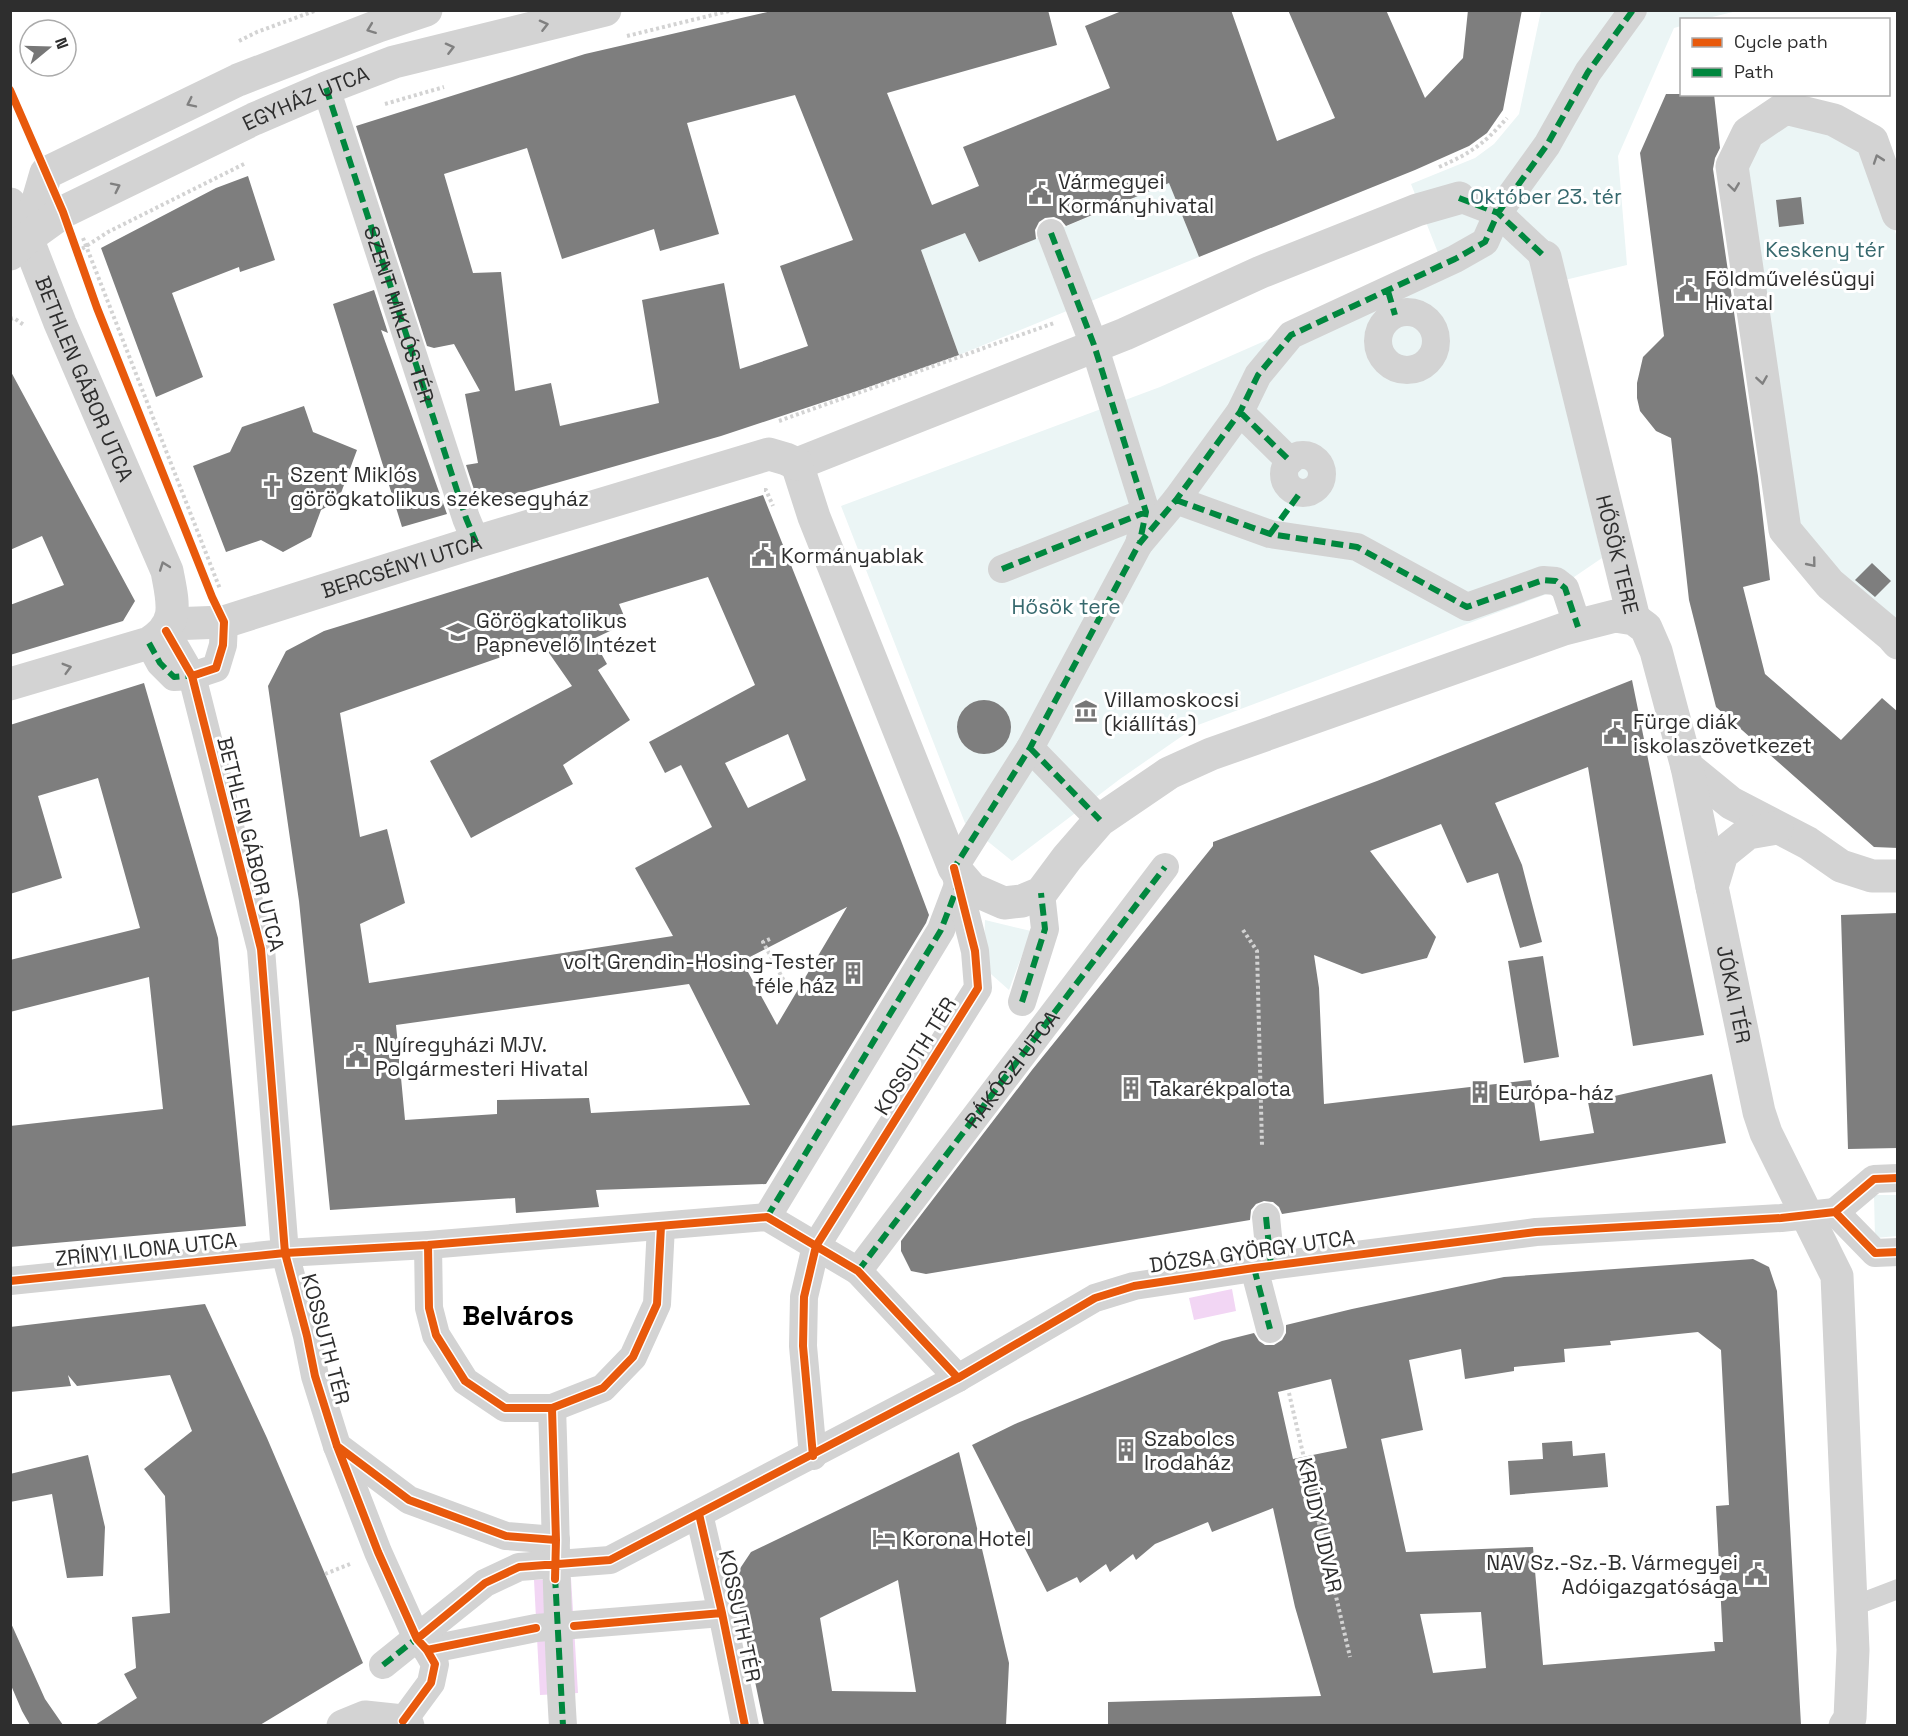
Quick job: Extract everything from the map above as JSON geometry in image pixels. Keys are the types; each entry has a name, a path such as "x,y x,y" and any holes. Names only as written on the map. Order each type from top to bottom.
{"street":[{"name":"EGYHÁZ UTCA","path":"19,246 45,173 238,80 426,10"},
{"path":"958,1378 858,1271 767,1217 941,930 956,877 1030,748 1139,544 1176,500 1240,412 1258,375 1291,335 1391,303 1455,259 1485,242 1498,213 1547,145 1588,72 1633,10"},
{"name":"EGYHÁZ UTCA","path":"19,246 72,220 254,119 394,62 612,24"},
{"name":"SZENT MIKLÓS TÉR","path":"326,88 466,518 476,542"},
{"path":"1898,214 1872,141 1834,120 1785,108 1748,133 1732,166 1785,530 1830,584 1898,643"},
{"name":"HŐSÖK TERE","path":"797,464 1125,334 1258,263 1460,198 1498,213 1545,257 1634,619 1614,616 1564,629 1210,754 1169,773 1100,820 1041,893"},
{"name":"BETHLEN GÁBOR UTCA","path":"10,204 19,246 60,322 167,571 172,598 162,633"},
{"path":"1051,232 1094,345 1146,512 1139,544"},
{"path":"1240,412 1290,461 1297,456 1309,456 1319,463 1321,469 1322,475 1317,486 1300,493 1270,534"},
{"name":"BERCSÉNYI UTCA","path":"10,684 162,633 224,622 476,542 769,454 797,464"},
{"path":"797,464 814,517 956,877 972,889 1004,903 1022,901 1041,893 1045,929 1022,1002"},
{"path":"1176,500 1270,534 1357,547 1467,607 1543,580 1556,580 1565,588 1578,627"},
{"path":"1002,569 1146,512"},
{"name":"JÓKAI TÉR","path":"1634,619 1646,628 1656,651 1687,767 1759,1112 1766,1133 1822,1213 1837,1276 1853,1650 1850,1718 1845,1725"},
{"path":"162,633 159,663 174,676 192,676 216,668 223,645 224,622"},
{"name":"BETHLEN GÁBOR UTCA","path":"192,676 261,949 285,1253"},
{"path":"1030,748 1100,820"},
{"path":"1687,767 1731,803 1808,843 1841,866 1872,876 1898,876"},
{"path":"1712,887 1722,854 1748,833 1777,828"},
{"name":"RÁKÓCZI UTCA","path":"858,1271 1165,867"},
{"name":"KOSSUTH TÉR","path":"813,1456 803,1346 804,1297 816,1246 978,988 975,951 956,877"},
{"path":"1898,1178 1874,1179 1822,1213 1875,1253 1898,1252"},
{"name":"DÓZSA GYÖRGY UTCA","path":"699,1514 958,1378 1095,1298 1134,1286 1536,1232 1822,1213"},
{"name":"KOSSUTH TÉR","path":"406,1723 431,1683 435,1664 422,1645 378,1552 337,1446 315,1376 285,1253 428,1245 767,1217"},
{"path":"1266,1217 1263,1267 1270,1329"},
{"path":"428,1245 429,1308 436,1335 465,1381 505,1408 552,1408 603,1388 633,1357 657,1304 661,1226"},
{"name":"ZRÍNYI ILONA UTCA","path":"10,1281 285,1253"},
{"path":"552,1408 557,1627 563,1725"},
{"path":"337,1446 409,1500 556,1553 610,1560 699,1514"},
{"name":"KOSSUTH TÉR","path":"699,1514 745,1725"},
{"path":"384,1665 422,1645 485,1583 556,1553"},
{"path":"422,1645 536,1628 722,1613"},
{"path":"343,1725 366,1716 406,1723"}],"lane":[{"path":"1851,1607 1898,1589"}],"path":[{"path":"612,24 733,10"},
{"path":"335,118 448,86"},
{"path":"1434,169 1467,155 1491,136 1507,118"},
{"path":"77,252 108,232 253,160"},
{"path":"72,220 86,246 222,595 224,622"},
{"path":"72,220 81,263"},
{"path":"774,423 1082,313"},
{"path":"1243,930 1257,951 1262,1145"},
{"path":"770,939 764,942 784,981 793,987"}],"green space":[{"name":"Hősök tere","path":"1541,11 1737,11 1708,18 1680,18 1680,26 1674,28 1618,156 1627,265 1540,286 1602,558 1552,592 1198,725 1120,779 1012,861 965,823 841,506 1160,387 1442,263 1411,184 1475,158 1494,144 1519,114"},
{"name":"Keskeny tér","path":"1787,113 1866,147 1897,237 1897,630 1792,526 1738,168"},
{"path":"1157,153 1199,257 959,355 921,250 965,233 979,262 1133,199"},
{"path":"985,920 1031,931 1009,990 983,967"},
{"path":"1874,1195 1897,1195 1897,1236 1875,1238"}],"shaded area":[{"path":"1232,1289 1236,1311 1194,1320 1189,1298"},
{"path":"571,1578 578,1693 540,1695 534,1580"}],"building":[{"path":"776,10 1048,10 1057,45 887,93 932,205 979,186 963,147 1110,88 1085,26 1124,10 1231,10 1277,141 1335,118 1288,10 1386,10 1425,98 1463,58 1468,10 1522,10 1503,110 1487,133 1469,146 1199,257 1169,183 1066,226 1054,217 1045,218 1039,222 1035,230 1036,239 979,262 965,233 921,250 959,355 721,436 479,505 466,465 478,463 465,394 480,391 454,344 434,348 427,346 356,126 585,54","holes":["795,95 853,240 780,266 808,346 740,369 724,283 642,300 659,403 560,426 551,383 515,391 501,272 473,273 444,174 527,148 562,259 654,229 660,251 719,234 687,123"]},
{"path":"1666,94 1714,96 1720,148 1713,169 1758,476 1770,580 1743,587 1765,674 1841,740 1882,698 1898,712 1898,848 1874,847 1716,707 1689,600 1671,438 1656,431 1640,411 1637,398 1637,383 1643,357 1664,336 1640,153"},
{"path":"248,176 275,260 240,272 239,267 172,293 203,377 156,397 101,248 216,188"},
{"path":"1801,197 1804,224 1779,227 1776,200"},
{"path":"374,290 388,333 381,330 447,514 402,527 333,304"},
{"path":"10,370 135,601 123,621 10,655 10,605 64,585 42,536 10,550"},
{"name":"Szent Miklós görögkatolikus székesegyház","path":"304,406 313,432 357,450 338,501 321,510 311,537 283,552 261,540 226,552 193,466 230,452 242,427"},
{"path":"763,495 929,915 766,1184 596,1190 599,1207 516,1213 515,1198 330,1210 299,901 268,686 286,651 324,631","holes":["708,577 755,685 649,742 665,773 681,765 712,827 635,868 673,936 369,983 360,924 405,903 387,829 360,837 340,713 542,643 572,686 430,761 471,838 573,784 563,765 630,720 598,670 607,664 593,639 627,623 619,604","788,734 806,780 748,808 725,763","847,907 777,1025 742,961","689,984 750,1105 591,1113 589,1098 497,1100 497,1114 405,1120 396,1025"]},
{"path":"1872,563 1891,581 1875,597 1855,580"},
{"path":"1632,680 1704,1035 1633,1046 1588,767 1495,803 1522,865 1542,942 1520,948 1498,873 1467,883 1441,824 1370,851 1436,937 1427,958 1362,974 1314,955 1319,988 1324,1104 1531,1080 1540,1141 1594,1133 1588,1102 1712,1074 1726,1143 1282,1214 1273,1202 1264,1201 1256,1204 1251,1210 1250,1220 926,1274 911,1271 901,1251 901,1241 1032,1070 1213,846 1213,842 1377,781"},
{"path":"144,683 218,938 246,1226 10,1247 10,1126 163,1109 149,977 10,1012 10,960 140,928 98,778 38,796 62,878 10,894 10,725"},
{"path":"979,700 989,700 999,704 1007,712 1011,727 1007,742 999,750 989,754 979,754 969,750 961,742 957,732 957,722 961,712 969,704"},
{"path":"1898,913 1898,1148 1848,1149 1841,915"},
{"path":"1543,956 1559,1057 1524,1063 1508,961"},
{"path":"1753,1259 1769,1267 1777,1291 1801,1725 1108,1725 1108,1702 1321,1696 1295,1607 1273,1508 1212,1532 1208,1522 1155,1544 1136,1560 1133,1554 1110,1572 1106,1564 1080,1583 1077,1577 1047,1592 972,1445 1015,1424 1222,1341 1254,1333 1265,1345 1274,1345 1282,1340 1286,1333 1286,1325 1504,1277","holes":["1698,1332 1721,1350 1729,1505 1716,1506 1723,1642 1714,1642 1715,1651 1543,1665 1533,1547 1406,1552 1381,1439 1423,1430 1409,1360 1461,1349 1465,1379 1514,1371 1514,1367 1565,1362 1564,1349 1611,1345 1610,1341","1331,1379 1347,1448 1293,1459 1278,1392","1481,1612 1486,1668 1433,1673 1420,1614"]},
{"path":"205,1304 267,1438 363,1663 260,1725 95,1725 137,1698 124,1674 136,1668 132,1617 170,1613 165,1496 144,1469 192,1431 170,1375 77,1386 68,1375 71,1386 10,1392 10,1327"},
{"path":"1572,1441 1573,1456 1605,1453 1608,1487 1510,1495 1508,1461 1543,1459 1542,1443"},
{"path":"959,1452 1009,1663 1006,1725 764,1725 738,1599 737,1573 751,1552","holes":["898,1580 916,1692 832,1691 820,1618"]},
{"path":"88,1455 105,1527 103,1576 67,1578 52,1494 10,1502 10,1474"},
{"path":"10,1621 45,1699 63,1725 30,1725 22,1711 10,1683"}],"marked path":[{"path":"955,873 954,868 1030,748 1139,544 1176,500 1240,412 1258,375 1291,335 1455,259 1485,242 1498,213 1547,145 1588,72 1633,10"},
{"path":"326,88 466,518 476,542"},
{"path":"1459,198 1498,213 1545,257"},
{"path":"1051,233 1094,345 1146,512 1140,541"},
{"path":"1388,291 1395,315"},
{"path":"1240,412 1290,461"},
{"path":"1270,534 1300,493"},
{"path":"1176,500 1270,534 1357,547 1467,607 1543,580 1556,581 1565,588 1578,627"},
{"path":"1002,569 1146,512"},
{"path":"149,643 160,663 174,677 195,675"},
{"path":"1030,748 1100,820"},
{"path":"858,1271 1165,867"},
{"path":"767,1217 941,930 957,888"},
{"path":"1022,1002 1045,929 1041,893"},
{"path":"1266,1217 1271,1266"},
{"path":"1254,1268 1270,1329"},
{"path":"555,1576 563,1726"},
{"path":"383,1665 421,1635"}],"cycle path":[{"path":"10,90 63,212 97,308 224,622 223,645 216,668 192,676"},
{"path":"166,631 192,676 261,949 285,1253 315,1376 337,1446 378,1552 417,1639 435,1664 431,1683 403,1721"},
{"path":"813,1456 803,1346 804,1297 816,1246 978,988 975,951 954,868"},
{"path":"1835,1212 1874,1179 1898,1178"},
{"path":"1835,1212 1875,1253 1898,1252"},
{"path":"417,1639 485,1583 519,1567 610,1560 958,1378 1095,1298 1134,1286 1254,1268 1536,1232 1781,1218 1835,1212"},
{"path":"10,1281 285,1253 428,1245 767,1217 858,1271 958,1378"},
{"path":"428,1245 429,1308 436,1335 465,1381 505,1408 552,1408 603,1388 633,1357 657,1304 661,1226"},
{"path":"552,1408 555,1579"},
{"path":"337,1446 409,1500 506,1536 556,1540"},
{"path":"699,1514 745,1726"},
{"path":"574,1626 722,1613"},
{"path":"427,1650 536,1628"}],"place":[{"name":"Vármegyei Kormányhivatal","path":"1040,193"},
{"name":"Földművelésügyi Hivatal","path":"1687,290"},
{"name":"Szent Miklós görögkatolikus székesegyház","path":"272,486"},
{"name":"Kormányablak","path":"763,555"},
{"name":"Görögkatolikus Papnevelő Intézet","path":"458,632"},
{"name":"Villamoskocsi (kiállítás)","path":"1086,711"},
{"name":"Fürge diák iskolaszövetkezet","path":"1615,733"},
{"name":"volt Grendin-Hosing-Tester féle ház","path":"853,973"},
{"name":"Nyíregyházi MJV. Polgármesteri Hivatal","path":"357,1056"},
{"name":"Takarékpalota","path":"1131,1088"},
{"name":"Európa-ház","path":"1480,1092"},
{"name":"Szabolcs Irodaház","path":"1126,1450"},
{"name":"Korona Hotel","path":"884,1538"},
{"name":"NAV Sz.-Sz.-B. Vármegyei Adóigazgatósága","path":"1756,1574"}],"district":[{"name":"Belváros","path":"518,1315"}],"park label":[{"name":"Október 23. tér","path":"1546,196"}]}
